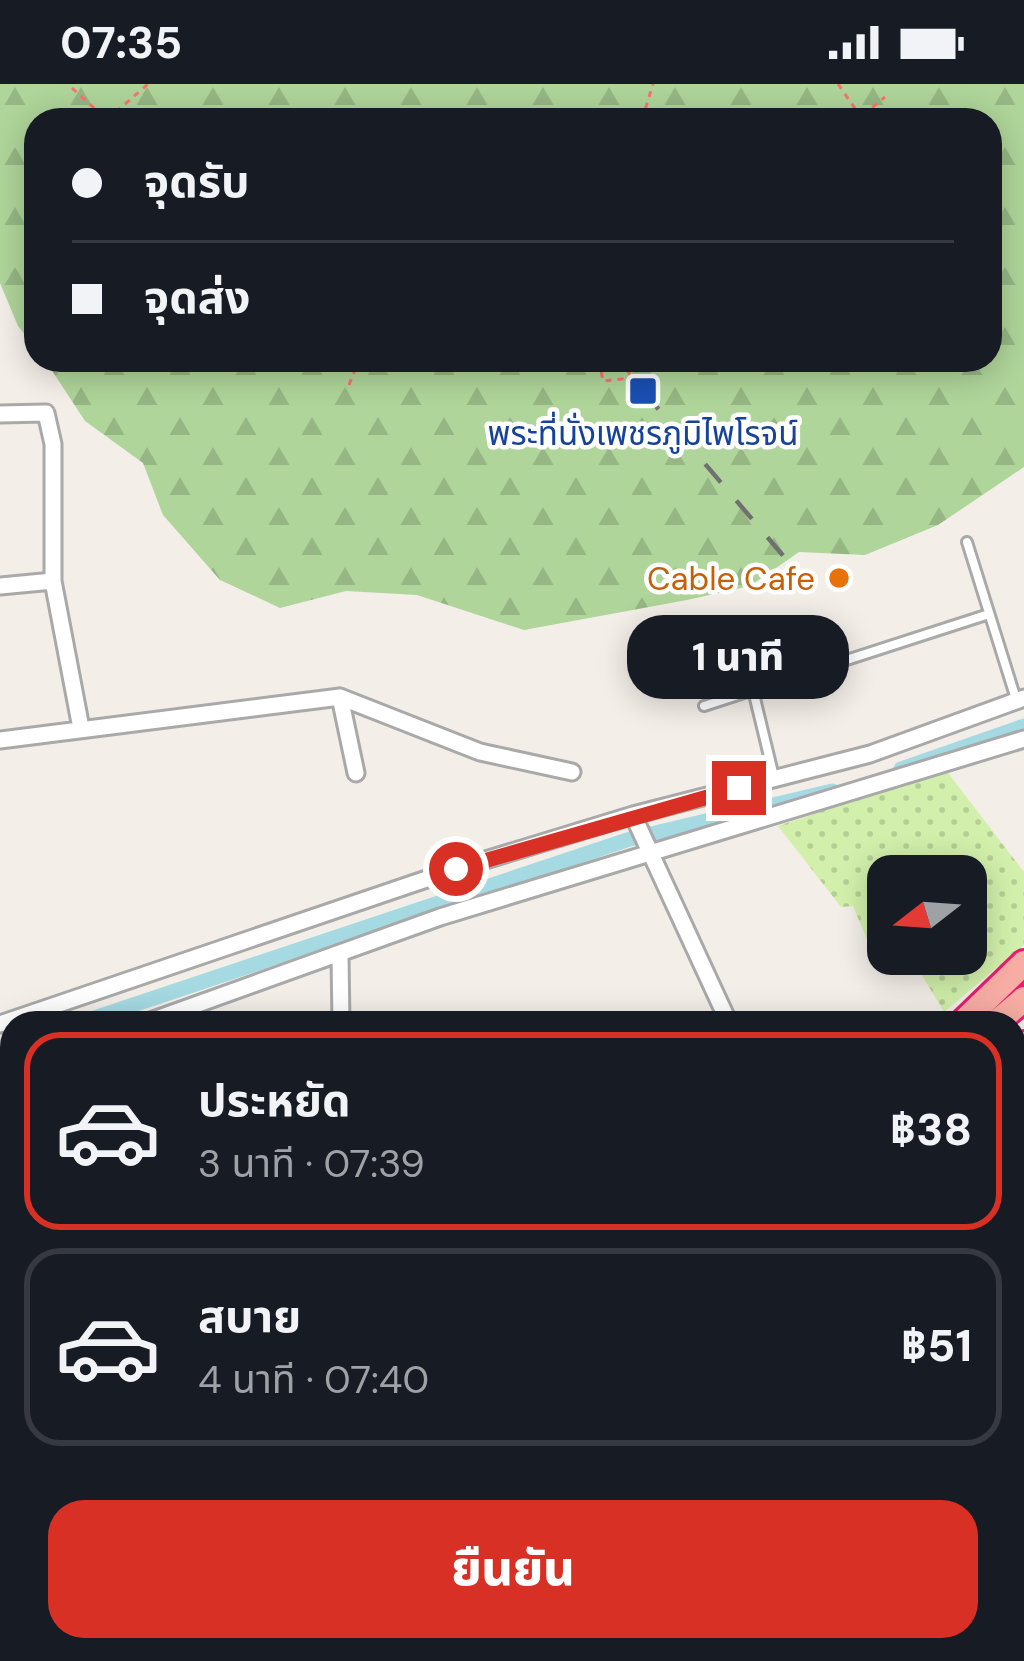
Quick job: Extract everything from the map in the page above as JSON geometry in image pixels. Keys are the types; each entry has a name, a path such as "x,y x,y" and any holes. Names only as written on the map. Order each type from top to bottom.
{"highway":[{"path":"974,1011 1024,960"}],"main road":[{"path":"962,1011 1024,960"}],"street":[{"path":"0,414 46,413 53,444 53,581 81,728"},
{"path":"0,586 53,581"},
{"path":"340,697 356,773"},
{"path":"0,740 340,697 480,752 572,772"},
{"path":"46,1011 635,819 870,754 1020,700"},
{"path":"180,1011 440,916 1024,739"},
{"path":"635,819 723,1011"},
{"path":"340,956 341,1011"}],"lane":[{"path":"967,542 1020,700"},
{"path":"704,706 989,614"},
{"path":"753,690 775,779"}],"path":[{"path":"119,108 148,84"},
{"path":"838,84 856,108"},
{"path":"72,88 94,108"},
{"path":"873,108 885,98"},
{"path":"349,385 354,372"},
{"path":"601,372 603,381 632,378"},
{"path":"628,372 643,392"}],"green space":[{"path":"0,84 1024,84 1024,467 938,525 865,555 799,552 750,586 687,600 524,630 417,595 346,591 280,608 220,580 163,515 143,463 85,421 53,372 1002,372 1002,108 24,108 24,334 0,283"},
{"path":"945,769 1024,872 1024,945 943,1011 922,975 987,975 987,855 867,855 867,940 853,906 841,907 778,826"}],"waterway":[{"path":"901,769 1024,726"},
{"path":"115,1011 630,839 832,791"}],"railway":[{"path":"643,391 792,566"}],"place":[{"name":"พระที่นั่งเพชรภูมิไพโรจน์","path":"643,391"},
{"name":"Cable Cafe","path":"839,578"}],"route":[{"path":"456,869 739,788"}]}
